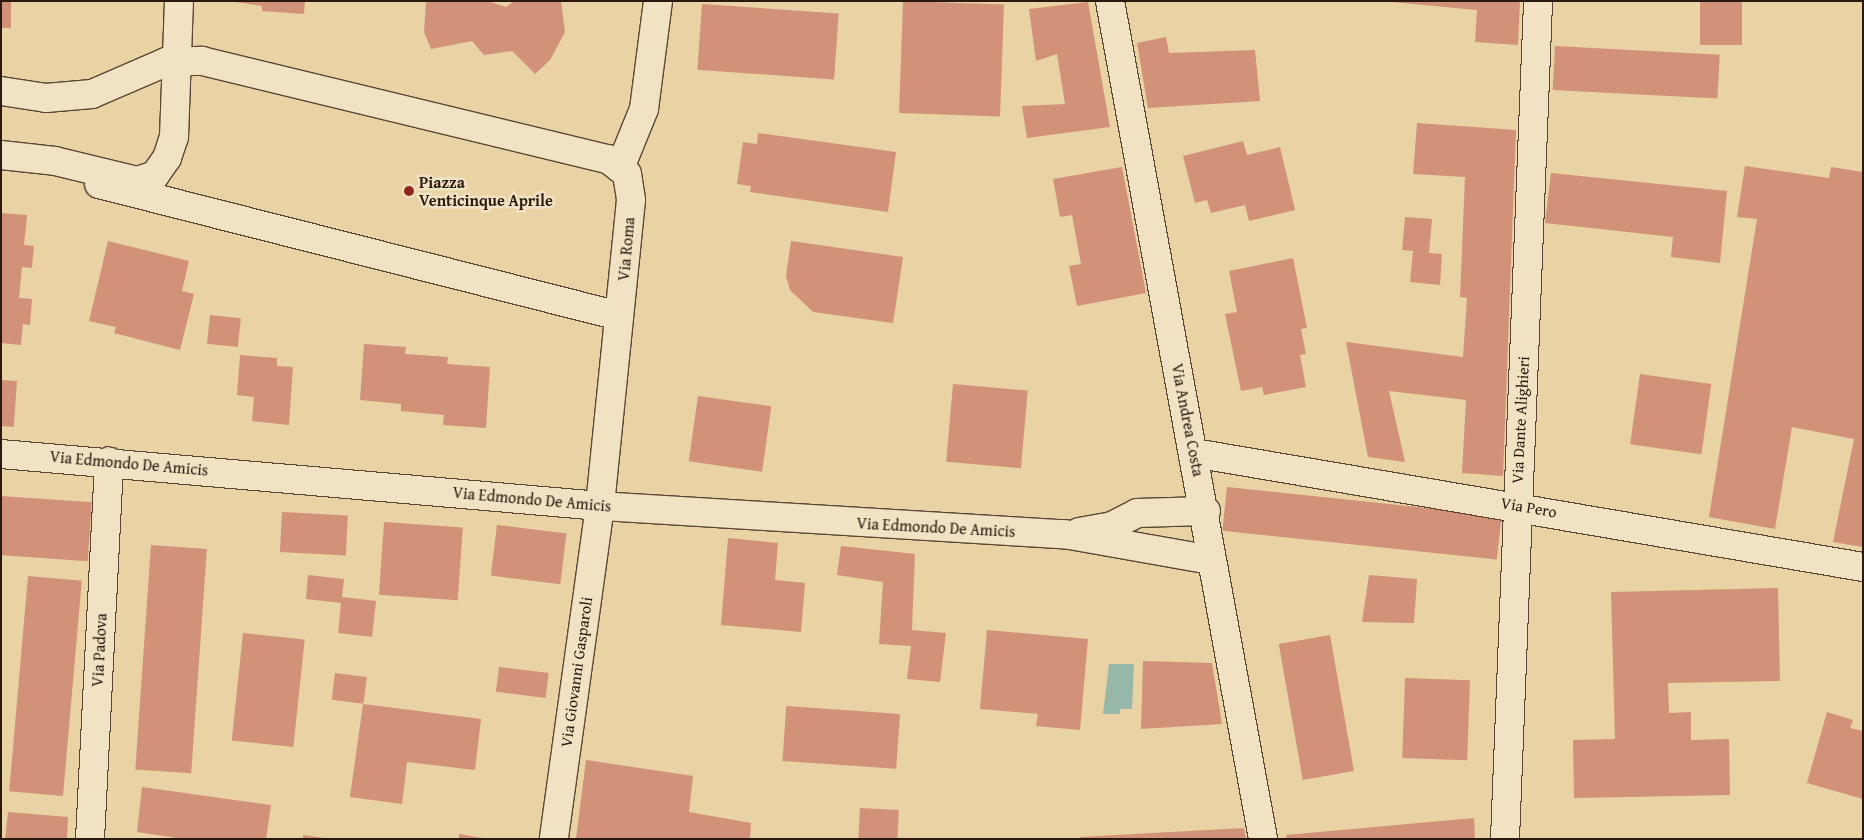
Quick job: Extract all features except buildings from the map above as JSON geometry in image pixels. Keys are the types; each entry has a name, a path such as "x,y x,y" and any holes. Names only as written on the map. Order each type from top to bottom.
{"street":[{"path":"31,162 55,161 137,181 155,175 167,158 174,137 179,1"},
{"path":"1,91 46,98 92,94 177,60 202,61 370,99 608,159 620,168 634,140 650,83 658,1"},
{"name":"Via Andrea Costa","path":"1110,1 1206,512 1211,560 1263,839"},
{"name":"Via Dante Alighieri","path":"1505,839 1516,505 1538,1"},
{"path":"1,155 31,162 129,193 619,316"},
{"name":"Via Roma","path":"600,506 631,190 620,168"},
{"name":"Via Pero","path":"1194,453 1516,505 1863,567"},
{"name":"Via Edmondo De Amicis","path":"1,454 109,461 600,506 1064,534 1211,560"},
{"name":"Via Padova","path":"90,839 109,461"},
{"name":"Via Giovanni Gasparoli","path":"554,839 600,506"},
{"name":"Via Edmondo De Amicis","path":"1064,534 1112,526 1137,513 1206,512"}],"shaded area":[{"path":"1109,664 1134,664 1132,709 1120,709 1120,714 1103,714"}],"place":[{"name":"Piazza Venticinque Aprile","path":"409,191"}]}
